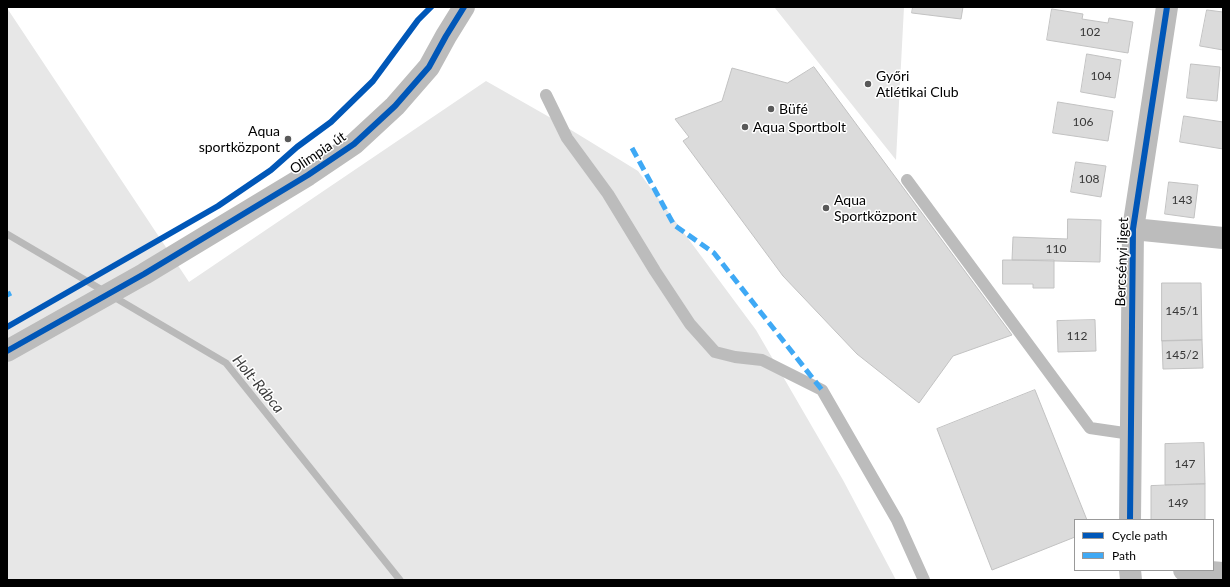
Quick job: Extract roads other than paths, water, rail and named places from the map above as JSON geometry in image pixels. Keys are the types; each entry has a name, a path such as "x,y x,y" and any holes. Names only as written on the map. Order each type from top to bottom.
{"street":[{"name":"Olimpia út","path":"7,351 77,310 144,274 308,176 354,144 395,106 428,67 464,7"},
{"name":"Bercsényi liget","path":"1130,519 1133,229 1167,7"},
{"path":"1133,229 1223,238"},
{"path":"1197,571 1223,573"}],"lane":[{"path":"546,95 567,138 608,194 655,271 690,324 715,352 734,357 762,360 822,390 897,520 924,580"},
{"path":"907,180 1090,428 1131,434"}],"waterway":[{"name":"Holt-Rábca","path":"7,234 226,363 400,580"}],"place":[{"name":"Győri Atlétikai Club","path":"868,84"},
{"name":"Büfé","path":"771,109"},
{"name":"Aqua Sportbolt","path":"745,127"},
{"name":"Aqua sportközpont","path":"288,139"},
{"name":"Aqua Sportközpont","path":"826,208"}]}
